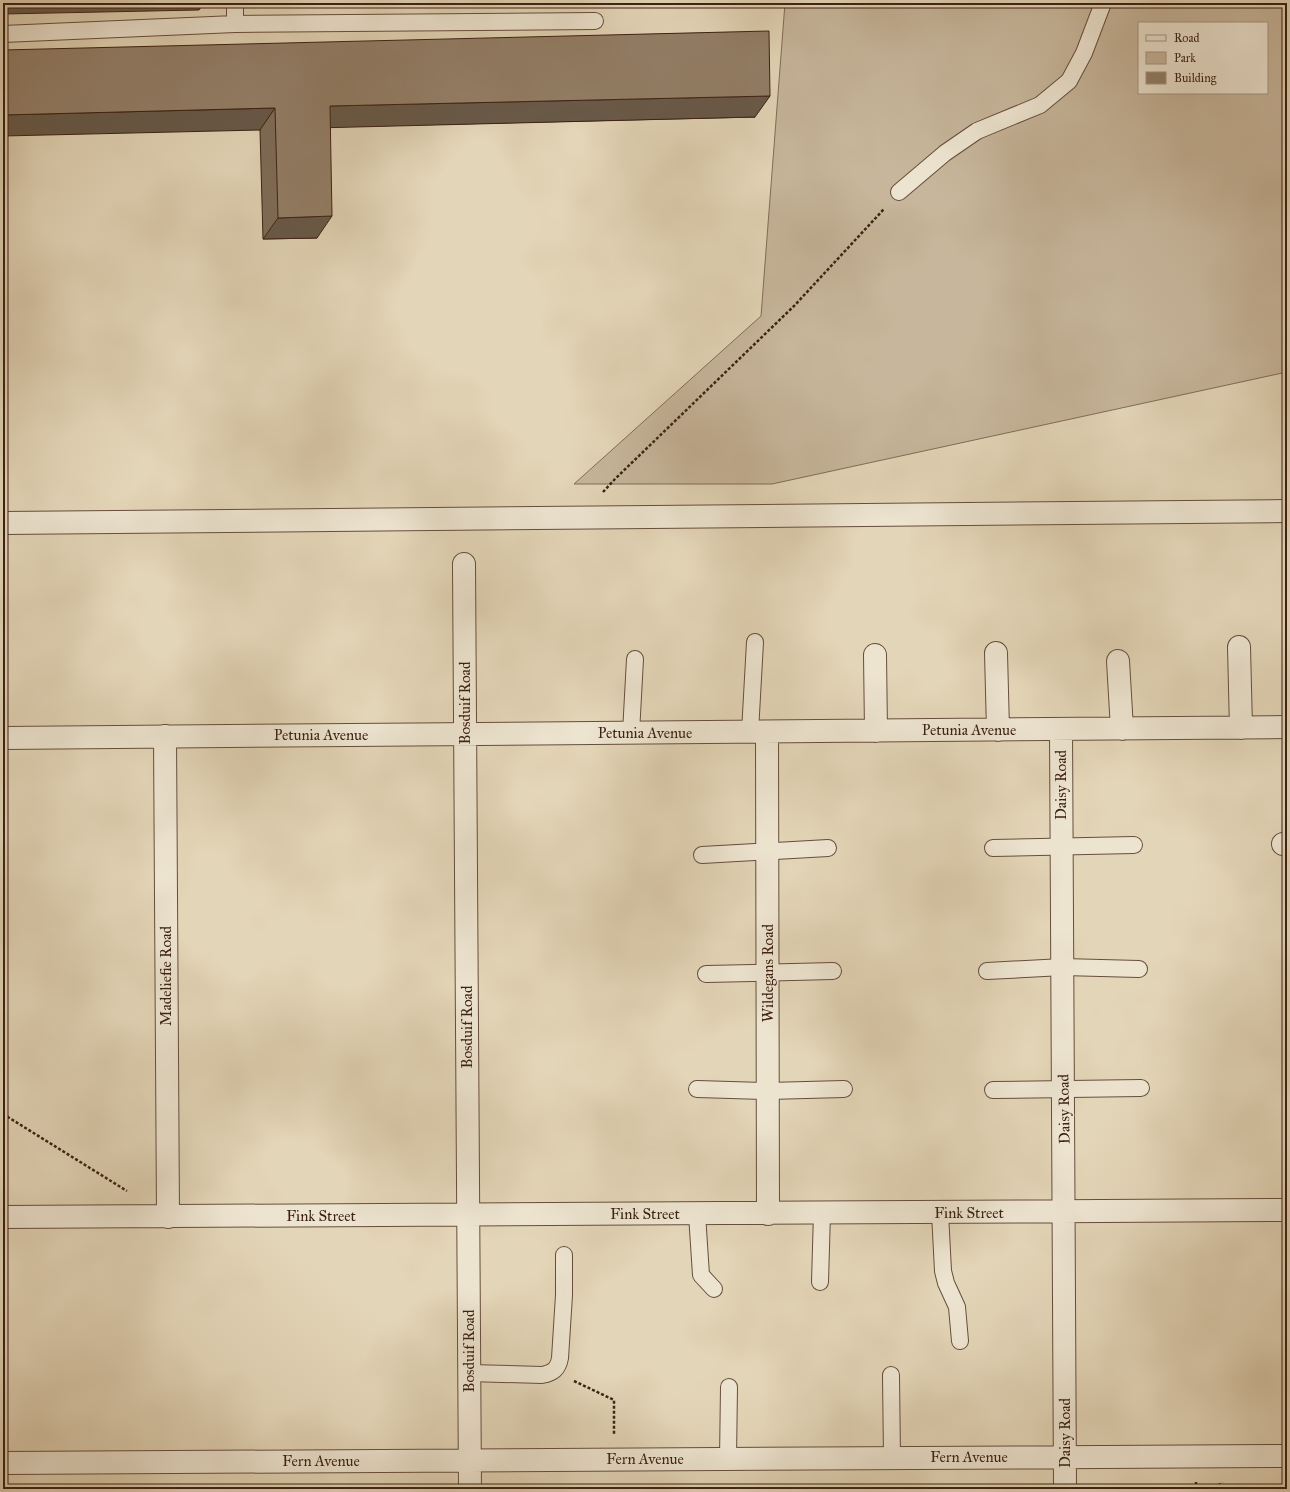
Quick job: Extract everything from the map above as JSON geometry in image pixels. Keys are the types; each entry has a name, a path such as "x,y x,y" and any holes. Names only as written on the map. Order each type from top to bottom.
{"street":[{"path":"3,523 1287,511"},
{"name":"Bosduif Road","path":"464,564 470,1489"},
{"path":"1239,647 1241,728"},
{"path":"996,653 998,730"},
{"path":"875,655 876,731"},
{"path":"1118,661 1122,729"},
{"name":"Petunia Avenue","path":"3,738 1287,727"},
{"name":"Daisy Road","path":"1061,729 1065,1212 1065,1489"},
{"name":"Wildegans Road","path":"759,732 768,850 768,1214"},
{"name":"Madeliefie Road","path":"165,736 168,1217"},
{"name":"Fink Street","path":"3,1217 468,1216 1287,1210"},
{"name":"Fern Avenue","path":"3,1463 1287,1456"}],"lane":[{"path":"235,3 235,24"},
{"path":"899,192 945,153 977,131 1040,105 1069,80 1084,53 1103,3"},
{"path":"3,34 235,24 595,21"},
{"path":"755,642 759,732"},
{"path":"631,733 635,659"},
{"path":"993,848 1134,845"},
{"path":"702,855 768,850 828,848"},
{"path":"987,971 1063,967 1139,969"},
{"path":"706,974 833,971"},
{"path":"993,1090 1141,1088"},
{"path":"697,1089 768,1092 844,1089"},
{"path":"820,1282 822,1213"},
{"path":"940,1213 943,1271 946,1283 957,1307 960,1341"},
{"path":"696,1214 701,1275 714,1289"},
{"path":"469,1374 542,1375 554,1371 557,1368 560,1358 564,1295 564,1255"},
{"path":"891,1375 892,1458"},
{"path":"728,1459 729,1387"}],"path":[{"path":"581,518 615,479 794,306 899,192"},
{"path":"3,1114 128,1192"},
{"path":"554,1371 614,1400 614,1459"}],"green space":[{"path":"785,3 1287,3 1287,372 772,484 574,484 761,316"}],"building":[{"path":"769,31 770,96 330,106 332,216 278,218 275,108 3,115 3,50"}]}
